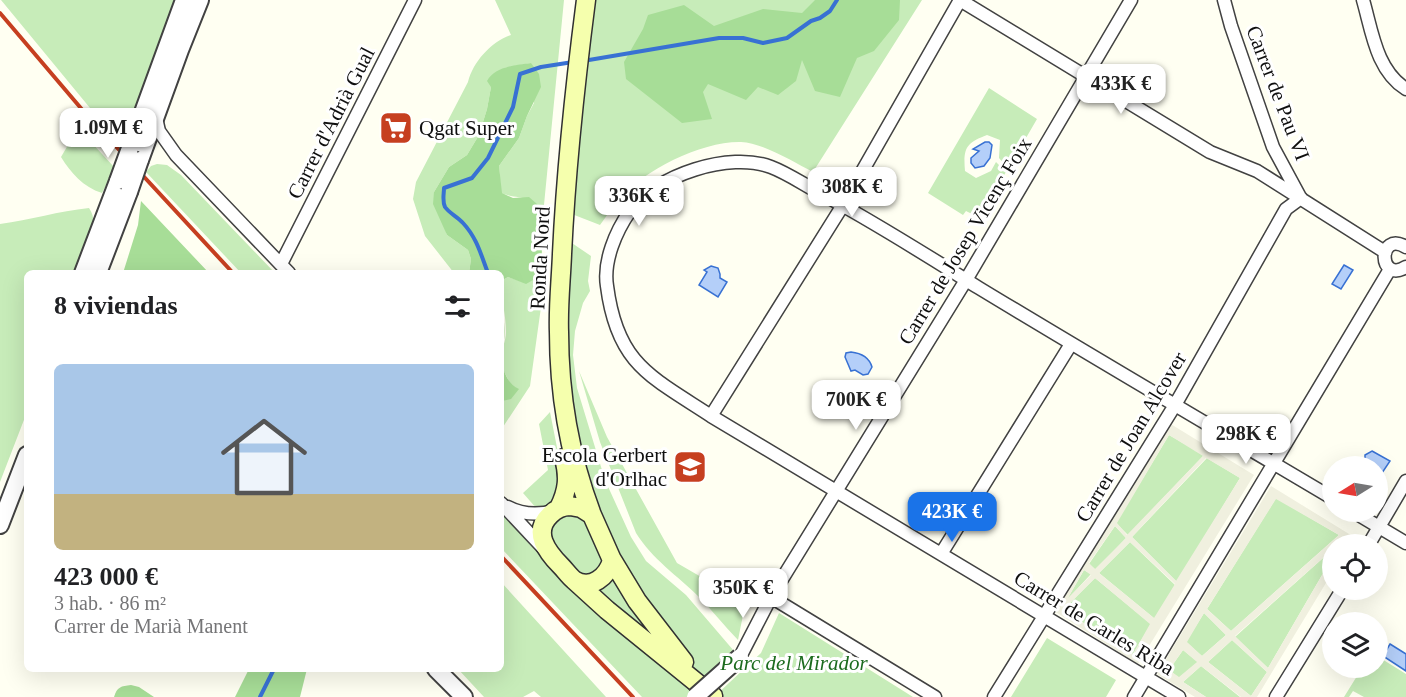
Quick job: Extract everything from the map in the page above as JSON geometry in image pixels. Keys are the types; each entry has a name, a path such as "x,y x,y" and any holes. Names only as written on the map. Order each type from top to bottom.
{"main road":[{"name":"Ronda Nord","path":"575,51 577,0"},
{"name":"Ronda Nord","path":"547,552 542,537 542,526 556,510 567,491 568,476 555,416 549,336 555,207 575,51 586,0"},
{"name":"Ronda Nord","path":"572,72 558,330 565,412 576,464 592,515 611,558 637,601 707,695"},
{"path":"556,510 576,507 592,515"},
{"path":"547,552 607,610 707,695"},
{"path":"574,580 592,582 600,579 607,573 611,558"}],"street":[{"path":"99,270 184,0"},
{"path":"181,46 180,30 192,0"},
{"path":"135,154 148,139 200,0"},
{"name":"Carrer d'Adrià Gual","path":"285,269 415,0"},
{"path":"711,416 843,205 960,0 1210,152 1257,171 1385,252"},
{"name":"Carrer de Josep Vicenç Foix","path":"740,657 771,597 966,280 1131,0"},
{"name":"Carrer de Pau VI","path":"1224,0 1273,147 1301,198"},
{"path":"1363,0 1384,66 1390,76 1406,88"},
{"path":"156,118 159,131 176,155 285,269"},
{"path":"148,139 158,142 176,155"},
{"name":"Carrer de Carles Riba","path":"1179,697 651,378 628,353 614,324 606,279 608,258 631,210 653,190 706,165 741,162 770,166 843,205 1071,344 1322,492"},
{"path":"84,270 108,207 123,188"},
{"name":"Carrer de Joan Alcover","path":"994,697 1175,405 1286,209 1301,198"},
{"path":"92,270 110,221 108,207"},
{"path":"1405,245 1393,244 1385,252 1384,261 1390,269 1397,271 1406,267"},
{"path":"1134,697 1390,269"},
{"path":"941,554 1071,344"},
{"path":"0,525 24,463"},
{"path":"1375,534 1406,481"},
{"path":"504,505 519,513 542,514 556,510"},
{"path":"504,506 547,552"},
{"path":"1371,522 1406,543"},
{"path":"771,597 934,697"},
{"path":"1276,697 1336,600"},
{"path":"707,695 740,657"},
{"path":"439,672 464,697"}],"green space":[{"path":"1,0 178,0 124,145 90,108"},
{"path":"495,0 564,0 543,215 530,200 501,193 499,166 519,138 534,103 531,63 504,68 491,87 479,135 467,155 449,167 434,192 447,235 468,250 471,259 469,270 452,270 425,236 413,199 416,182 474,67 490,48 511,35"},
{"path":"586,0 922,0 813,172 750,143 709,146 675,159 643,178 619,199 600,225 564,211"},
{"path":"815,0 900,0 899,20 874,51 857,58 840,97 815,91 802,60 796,81 778,95 758,87 746,100 708,84 703,92 712,119 682,123 626,79 624,62 643,29 648,15 684,5 714,26 763,9 802,13"},
{"path":"531,63 539,74 541,87 519,138 499,166 502,193 513,198 529,197 537,204 543,215 541,280 535,279 526,284 508,277 504,279 504,270 469,270 471,259 468,250 447,235 433,204 434,192 449,167 467,155 479,135 491,87 487,81 500,69"},
{"path":"989,88 1037,119 1008,169 999,158 1000,140 987,135 967,147 965,171 976,178 991,171 996,162 1006,172 978,217 966,211 963,215 928,193"},
{"path":"78,128 115,168 102,193 78,179 61,157"},
{"path":"167,165 181,175 272,270 238,270 146,172 151,166"},
{"path":"141,201 206,270 124,270 138,225"},
{"path":"89,208 93,215 93,232 78,270 24,270 24,420 0,482 0,224"},
{"path":"563,237 591,256 588,281 590,291 583,303 575,331 573,355 577,388 605,480 631,537 646,561 686,595 734,651 702,683 611,558 565,412"},
{"path":"508,277 526,283 535,279 541,280 539,291 542,300 530,386 504,425 504,400 511,398 511,387 504,372 506,332 504,279"},
{"path":"579,371 607,437 677,563 727,592 740,572 758,580 746,600 738,640 699,597 650,551 636,533 600,442"},
{"path":"504,372 519,389 511,399 504,401"},
{"path":"550,412 562,473 554,503 537,509 523,493 548,470 539,424"},
{"path":"1169,435 1204,455 1128,535 1116,523"},
{"path":"1207,458 1240,478 1177,582 1132,537"},
{"path":"1276,498 1337,534 1322,534 1322,550 1231,631 1207,609"},
{"path":"561,514 585,517 605,560 602,571 586,577 576,573 549,540 550,524"},
{"path":"504,516 585,602 685,683 698,697 642,697 504,551"},
{"path":"1115,526 1126,538 1096,570 1089,564"},
{"path":"1130,542 1175,585 1155,619 1099,573"},
{"path":"1322,559 1322,575 1268,668 1235,637"},
{"path":"1084,570 1091,574 1066,601"},
{"path":"613,576 666,650 592,587"},
{"path":"1095,578 1151,624 1133,654 1063,610"},
{"path":"504,585 606,697 541,697 534,691 523,697 484,697 461,672 504,672"},
{"name":"Parc del Mirador","path":"779,613 913,697 714,697 761,653"},
{"path":"1204,613 1226,635 1202,656 1186,642"},
{"path":"1047,638 1116,680 1106,697 1011,697"},
{"path":"1232,640 1267,672 1251,696 1208,662"},
{"path":"1183,650 1198,662 1179,678 1169,670"},
{"path":"1388,663 1406,674 1406,697 1364,697 1353,691 1349,697 1344,697 1356,678 1388,678"},
{"path":"1201,666 1240,697 1206,697 1183,682"},
{"path":"248,672 306,672 300,697 235,697"},
{"path":"131,685 139,687 154,697 114,697 120,688"}],"shaded area":[{"path":"1169,423 1254,475 1138,664 1054,611","holes":["1169,435 1203,456 1127,535 1117,523","1206,458 1240,478 1176,581 1132,537","1115,526 1126,538 1095,569 1089,563","1130,542 1175,584 1154,618 1099,573","1084,570 1091,575 1068,598","1095,578 1150,624 1133,654 1063,610"]},
{"path":"1271,486 1322,517 1322,522 1330,522 1349,534 1337,534 1276,499 1207,609 1231,631 1322,550 1322,559 1235,636 1268,668 1322,575 1322,590 1257,697 1241,697 1201,666 1183,682 1206,697 1195,697 1157,674","holes":["1204,613 1226,635 1202,656 1187,642","1232,640 1267,672 1251,696 1208,662","1183,650 1197,662 1179,677 1169,670"]}],"water":[{"path":"985,142 992,145 990,158 984,166 975,168 971,163 971,158 979,151 973,149"},
{"path":"1344,265 1353,270 1341,289 1332,284"},
{"path":"711,266 718,268 720,278 727,282 718,297 699,285 707,272 704,270"},
{"path":"851,352 869,361 872,367 868,374 863,375 855,370 851,371 845,357 846,353"},
{"path":"1372,451 1381,456 1365,456"},
{"path":"1390,644 1406,654 1406,671 1388,659"}],"waterway":[{"path":"583,61 719,38 743,38 763,43 787,38 830,11 837,0"},
{"path":"487,270 472,235 445,207 444,188 472,178 488,158 513,107 520,74 541,67 573,62"},
{"path":"260,697 272,672"}],"railway":[{"path":"0,13 85,113 230,270"},
{"path":"504,559 633,697"}],"place":[{"name":"Qgat Super","path":"396,128"},
{"name":"Escola Gerbert d'Orlhac","path":"690,467"}]}
